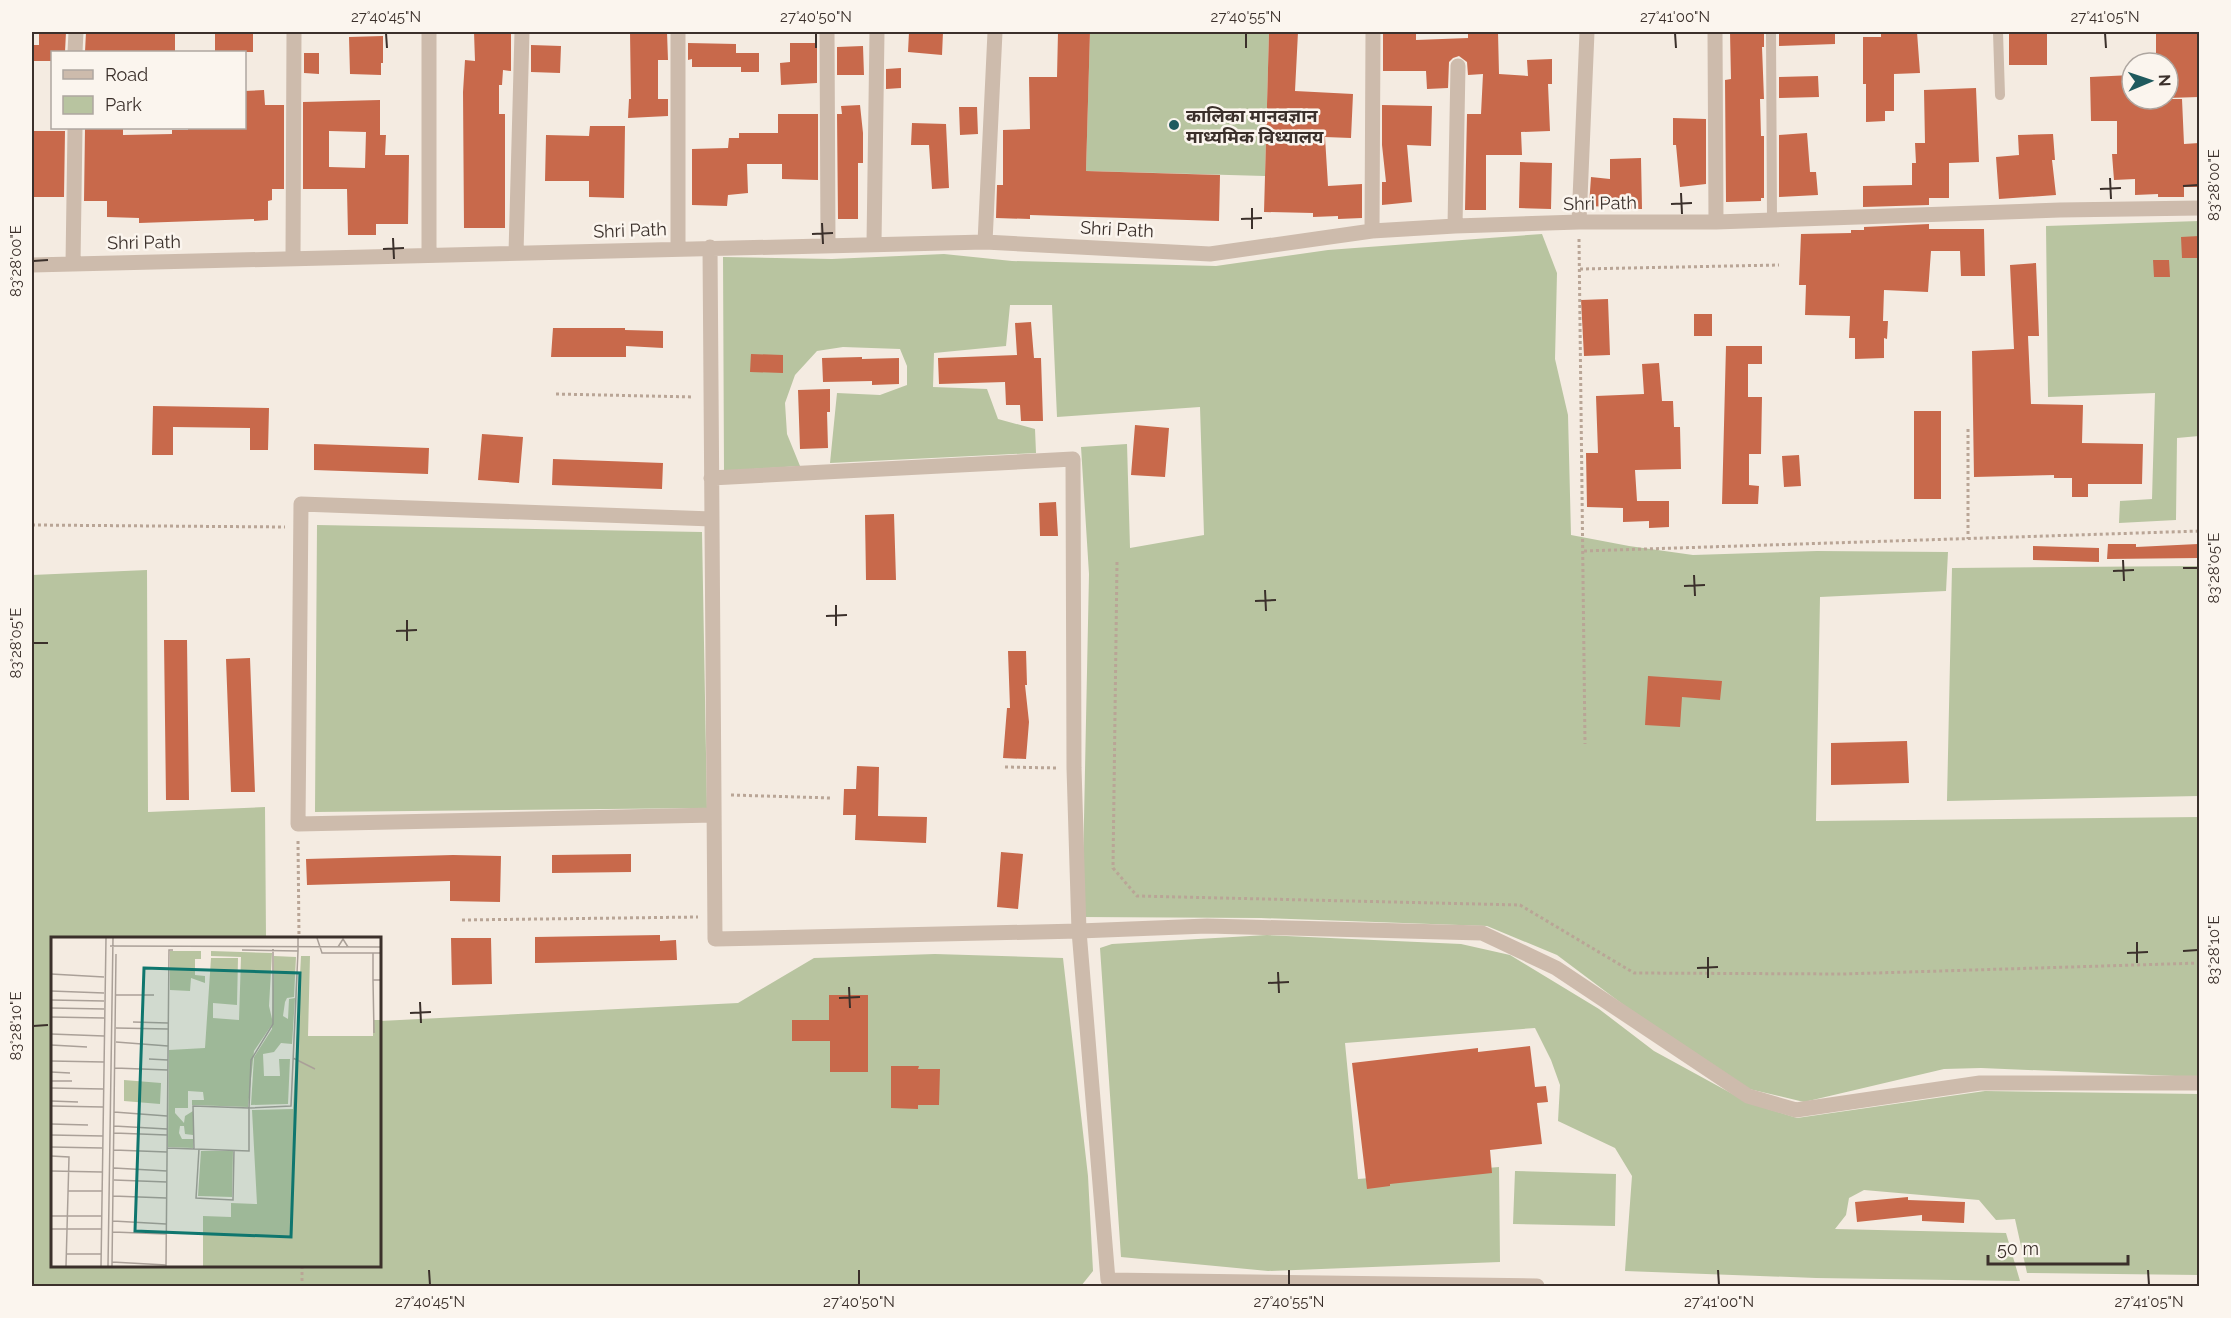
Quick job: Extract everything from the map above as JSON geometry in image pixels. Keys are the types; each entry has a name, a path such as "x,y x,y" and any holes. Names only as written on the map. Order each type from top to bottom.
{"street":[{"path":"75,51 76,32"},
{"path":"293,258 294,32"},
{"path":"429,32 429,255"},
{"path":"516,253 522,32"},
{"path":"678,32 678,248"},
{"path":"827,32 828,244"},
{"path":"874,243 877,32"},
{"path":"985,242 995,32"},
{"path":"1372,231 1373,32"},
{"path":"1579,222 1587,32"},
{"path":"1715,32 1716,222"},
{"path":"1455,226 1458,66"},
{"path":"73,264 75,129"},
{"name":"Shri Path","path":"32,265 874,243 985,242 1210,254 1372,231 1455,226 1579,222 1716,222 2060,210 2199,208"},
{"path":"710,248 715,939 1207,926 1482,933 1557,968 1748,1096 1796,1110 1980,1083 2199,1083"},
{"path":"711,478 1073,459 1074,768 1079,931 1108,1280 1537,1287"},
{"path":"712,519 301,504 298,824 714,815"}],"lane":[{"path":"1771,32 1772,220"},
{"path":"1998,32 2000,96"}],"path":[{"path":"1579,222 1585,744"},
{"path":"1580,268 1779,266"},
{"path":"556,394 711,398"},
{"path":"1968,429 1968,539"},
{"path":"32,525 300,527"},
{"path":"1584,551 2199,531"},
{"path":"1117,562 1113,868 1137,896 1520,905 1634,973 1843,974 2199,963"},
{"path":"1005,767 1074,768"},
{"path":"714,794 831,798"},
{"path":"298,824 299,937"},
{"path":"462,920 715,917"},
{"path":"302,1267 302,1287"}],"green space":[{"path":"1090,32 1269,32 1265,176 1086,171"},
{"path":"2199,221 2199,436 2177,438 2176,520 2119,523 2120,501 2152,499 2155,393 2048,397 2046,226"},
{"path":"1542,234 1557,273 1555,359 1568,415 1571,535 1693,555 1817,551 1948,552 1946,591 1820,597 1816,821 2199,817 2199,1077 1981,1068 1944,1069 1804,1102 1749,1089 1669,1039 1557,955 1487,926 1261,918 1082,917 1089,574 1081,447 1127,444 1130,548 1204,535 1200,407 1057,417 1052,305 1010,305 1006,346 934,353 933,387 987,389 998,419 1035,429 1036,453 830,463 837,393 880,395 907,385 907,366 900,349 843,347 817,351 795,375 785,403 787,434 800,466 724,471 723,257 832,259 944,254 1012,261 1216,266 1328,250"},
{"path":"317,525 702,532 707,808 315,812"},
{"path":"2199,566 2199,796 1947,801 1952,568"},
{"path":"147,570 148,812 265,807 266,937 51,937 51,1267 381,1267 381,1021 738,1003 814,958 935,954 1063,958 1088,1176 1093,1271 1081,1286 32,1286 32,575"},
{"path":"1267,935 1461,944 1510,955 1599,1009 1654,1051 1749,1103 1797,1118 1985,1091 2199,1094 2199,1275 2027,1273 2015,1219 1996,1220 1979,1200 1864,1190 1849,1198 1846,1215 1835,1229 2006,1233 2020,1281 1816,1278 1625,1271 1632,1176 1615,1148 1558,1121 1560,1085 1535,1028 1345,1043 1358,1179 1499,1167 1500,1262 1268,1271 1121,1257 1100,948 1112,944"},
{"path":"1515,1171 1616,1174 1615,1226 1513,1224"}],"building":[{"path":"39,32 66,32 65,51 51,51 51,61 32,61 32,45 39,45"},
{"path":"86,32 175,32 175,51 85,51"},
{"path":"215,32 253,32 253,52 215,51"},
{"path":"474,32 511,32 511,71 503,70 502,85 499,85 499,114 505,114 505,228 464,228 463,92 465,60 475,61"},
{"path":"630,32 667,32 668,60 658,60 658,99 668,99 668,116 628,118 629,99 631,99"},
{"path":"909,32 943,32 942,55 908,52"},
{"path":"1058,32 1090,32 1086,171 1220,175 1219,221 1030,215 1030,219 996,218 997,185 1003,185 1003,130 1030,129 1029,77 1057,77"},
{"path":"1269,32 1298,32 1295,91 1353,94 1351,138 1325,137 1328,186 1362,184 1362,218 1338,219 1338,216 1313,217 1313,213 1264,212"},
{"path":"1383,32 1416,32 1416,40 1468,38 1468,32 1498,32 1499,74 1528,76 1527,60 1552,59 1552,84 1548,84 1550,131 1521,132 1522,155 1486,155 1486,210 1465,210 1467,114 1481,114 1483,74 1468,75 1467,62 1459,56 1449,62 1448,88 1427,89 1426,71 1383,71"},
{"path":"1730,32 1764,32 1764,47 1762,47 1764,99 1760,99 1761,136 1764,136 1764,198 1761,198 1761,201 1726,202 1725,80 1731,79"},
{"path":"1779,32 1835,32 1835,44 1779,46"},
{"path":"1881,32 1917,32 1920,73 1894,74 1894,111 1885,111 1885,121 1866,122 1863,37 1881,37"},
{"path":"2009,32 2047,32 2047,65 2009,65"},
{"path":"2156,32 2199,32 2199,97 2180,98 2180,51 2156,51"},
{"path":"383,36 381,75 350,74 349,37"},
{"path":"688,43 736,44 736,53 759,53 759,72 741,72 741,67 692,67 692,59 688,60"},
{"path":"790,43 815,43 817,83 781,85 780,63 790,62"},
{"path":"531,45 561,46 560,73 531,72"},
{"path":"863,46 864,75 837,75 837,47"},
{"path":"304,53 319,53 319,74 304,73"},
{"path":"901,68 901,88 886,89 886,69"},
{"path":"1818,76 1819,97 1779,98 1779,77"},
{"path":"2120,76 2120,111 2180,111 2180,99 2182,99 2184,144 2199,143 2199,187 2184,187 2184,197 2158,197 2158,194 2135,195 2135,179 2114,180 2112,154 2117,154 2117,121 2091,121 2090,77"},
{"path":"1976,88 1979,162 1949,163 1949,198 1929,198 1929,205 1863,207 1863,186 1912,185 1912,163 1916,163 1915,143 1925,143 1924,90"},
{"path":"264,90 265,105 284,105 284,189 272,189 272,200 268,201 268,220 139,223 139,218 107,217 107,201 84,201 85,129 123,129 123,135 172,134 172,130 188,129 246,129 246,91"},
{"path":"380,100 380,135 386,135 385,155 409,155 408,224 376,224 376,235 348,235 347,189 303,189 303,102","holes":["329,131 366,132 365,168 329,167"]},
{"path":"860,105 863,163 858,163 858,219 838,219 837,114 842,114 841,106"},
{"path":"1382,105 1432,106 1431,146 1407,145 1412,202 1382,205 1382,182 1386,182 1382,145"},
{"path":"959,107 977,107 978,134 960,135"},
{"path":"778,114 818,114 818,180 782,179 782,164 747,164 748,193 728,195 727,206 692,205 692,149 728,148 729,138 739,138 739,133 778,133"},
{"path":"1673,118 1706,119 1706,184 1680,187 1676,145 1673,145"},
{"path":"912,123 946,124 949,188 932,189 929,145 911,145"},
{"path":"590,126 625,126 624,198 589,197 589,181 545,181 546,135 589,136"},
{"path":"32,131 65,131 64,197 32,197"},
{"path":"1807,133 1810,172 1816,172 1818,195 1779,197 1779,135"},
{"path":"2053,134 2055,160 2052,160 2056,195 1999,199 1996,157 2019,155 2018,135"},
{"path":"1641,158 1642,209 1589,206 1591,177 1610,179 1610,159"},
{"path":"1520,162 1552,163 1551,209 1519,208"},
{"path":"1929,224 1929,229 1984,229 1985,276 1961,276 1960,251 1931,251 1928,292 1884,290 1883,321 1888,321 1887,339 1884,338 1884,358 1855,359 1855,338 1849,338 1850,316 1805,315 1806,285 1799,285 1801,234 1851,233 1851,230 1864,230 1864,227"},
{"path":"2199,236 2199,258 2182,258 2181,237"},
{"path":"2153,260 2169,260 2170,277 2154,277"},
{"path":"2036,263 2039,336 2028,336 2031,404 2083,405 2082,443 2143,444 2142,484 2088,484 2088,497 2072,497 2072,478 2054,478 2054,475 1974,477 1972,351 2014,349 2010,265"},
{"path":"1608,299 1610,355 1584,356 1581,300"},
{"path":"1694,314 1712,314 1712,336 1694,336"},
{"path":"1031,322 1034,358 1041,358 1043,421 1021,421 1020,405 1006,405 1005,382 939,384 938,358 1017,355 1015,323"},
{"path":"553,328 625,328 625,330 663,331 663,348 626,346 626,357 551,357"},
{"path":"1726,346 1762,346 1762,364 1748,364 1748,397 1762,397 1761,454 1749,454 1749,485 1759,486 1758,504 1722,504"},
{"path":"751,354 783,355 783,373 750,372"},
{"path":"862,357 862,359 899,358 899,384 872,385 872,381 823,382 822,358"},
{"path":"1659,363 1662,401 1673,401 1674,427 1680,427 1681,469 1635,470 1637,501 1669,501 1669,527 1649,528 1649,521 1623,522 1623,508 1587,507 1586,453 1598,453 1596,396 1644,394 1642,364"},
{"path":"830,389 830,412 827,412 828,448 800,449 798,390"},
{"path":"153,406 269,408 268,450 250,450 250,428 173,427 173,455 152,455"},
{"path":"1914,411 1941,411 1941,499 1914,499"},
{"path":"1135,425 1169,428 1165,477 1131,475"},
{"path":"482,434 523,437 519,483 478,480"},
{"path":"314,444 429,448 428,474 314,470"},
{"path":"1799,455 1801,486 1784,487 1782,456"},
{"path":"553,459 663,463 662,489 552,485"},
{"path":"1056,502 1058,536 1040,536 1039,503"},
{"path":"894,514 896,580 866,580 865,515"},
{"path":"2108,544 2136,544 2136,547 2198,544 2199,558 2107,559"},
{"path":"2033,546 2099,548 2099,562 2033,560"},
{"path":"164,640 187,640 189,800 166,800"},
{"path":"1008,651 1026,651 1027,685 1025,685 1029,722 1026,759 1003,758 1007,708 1010,708"},
{"path":"250,658 255,792 231,792 226,659"},
{"path":"1648,676 1722,681 1720,700 1682,697 1680,727 1645,725"},
{"path":"1907,741 1909,783 1831,785 1831,743"},
{"path":"857,766 879,767 878,816 927,817 926,843 855,840 856,815 843,815 844,789 856,789"},
{"path":"1001,852 1023,854 1018,909 997,907"},
{"path":"631,854 631,872 552,873 552,855"},
{"path":"501,856 500,902 450,901 450,881 307,885 306,859"},
{"path":"660,935 660,941 676,940 677,960 535,963 535,937"},
{"path":"451,938 491,938 492,984 452,985"},
{"path":"829,995 868,995 868,1072 830,1072 830,1041 792,1041 792,1020 829,1020"},
{"path":"1530,1046 1535,1087 1546,1086 1548,1102 1537,1103 1542,1144 1490,1150 1492,1173 1390,1184 1390,1186 1367,1189 1352,1063 1478,1048 1478,1052"},
{"path":"891,1066 940,1069 939,1105 918,1105 918,1109 891,1108"},
{"path":"1908,1197 1908,1200 1965,1202 1964,1223 1922,1221 1922,1215 1857,1222 1855,1202"}],"place":[{"name":"कालिका मानवज्ञान माध्यमिक विध्यालय","path":"1174,125"}]}
